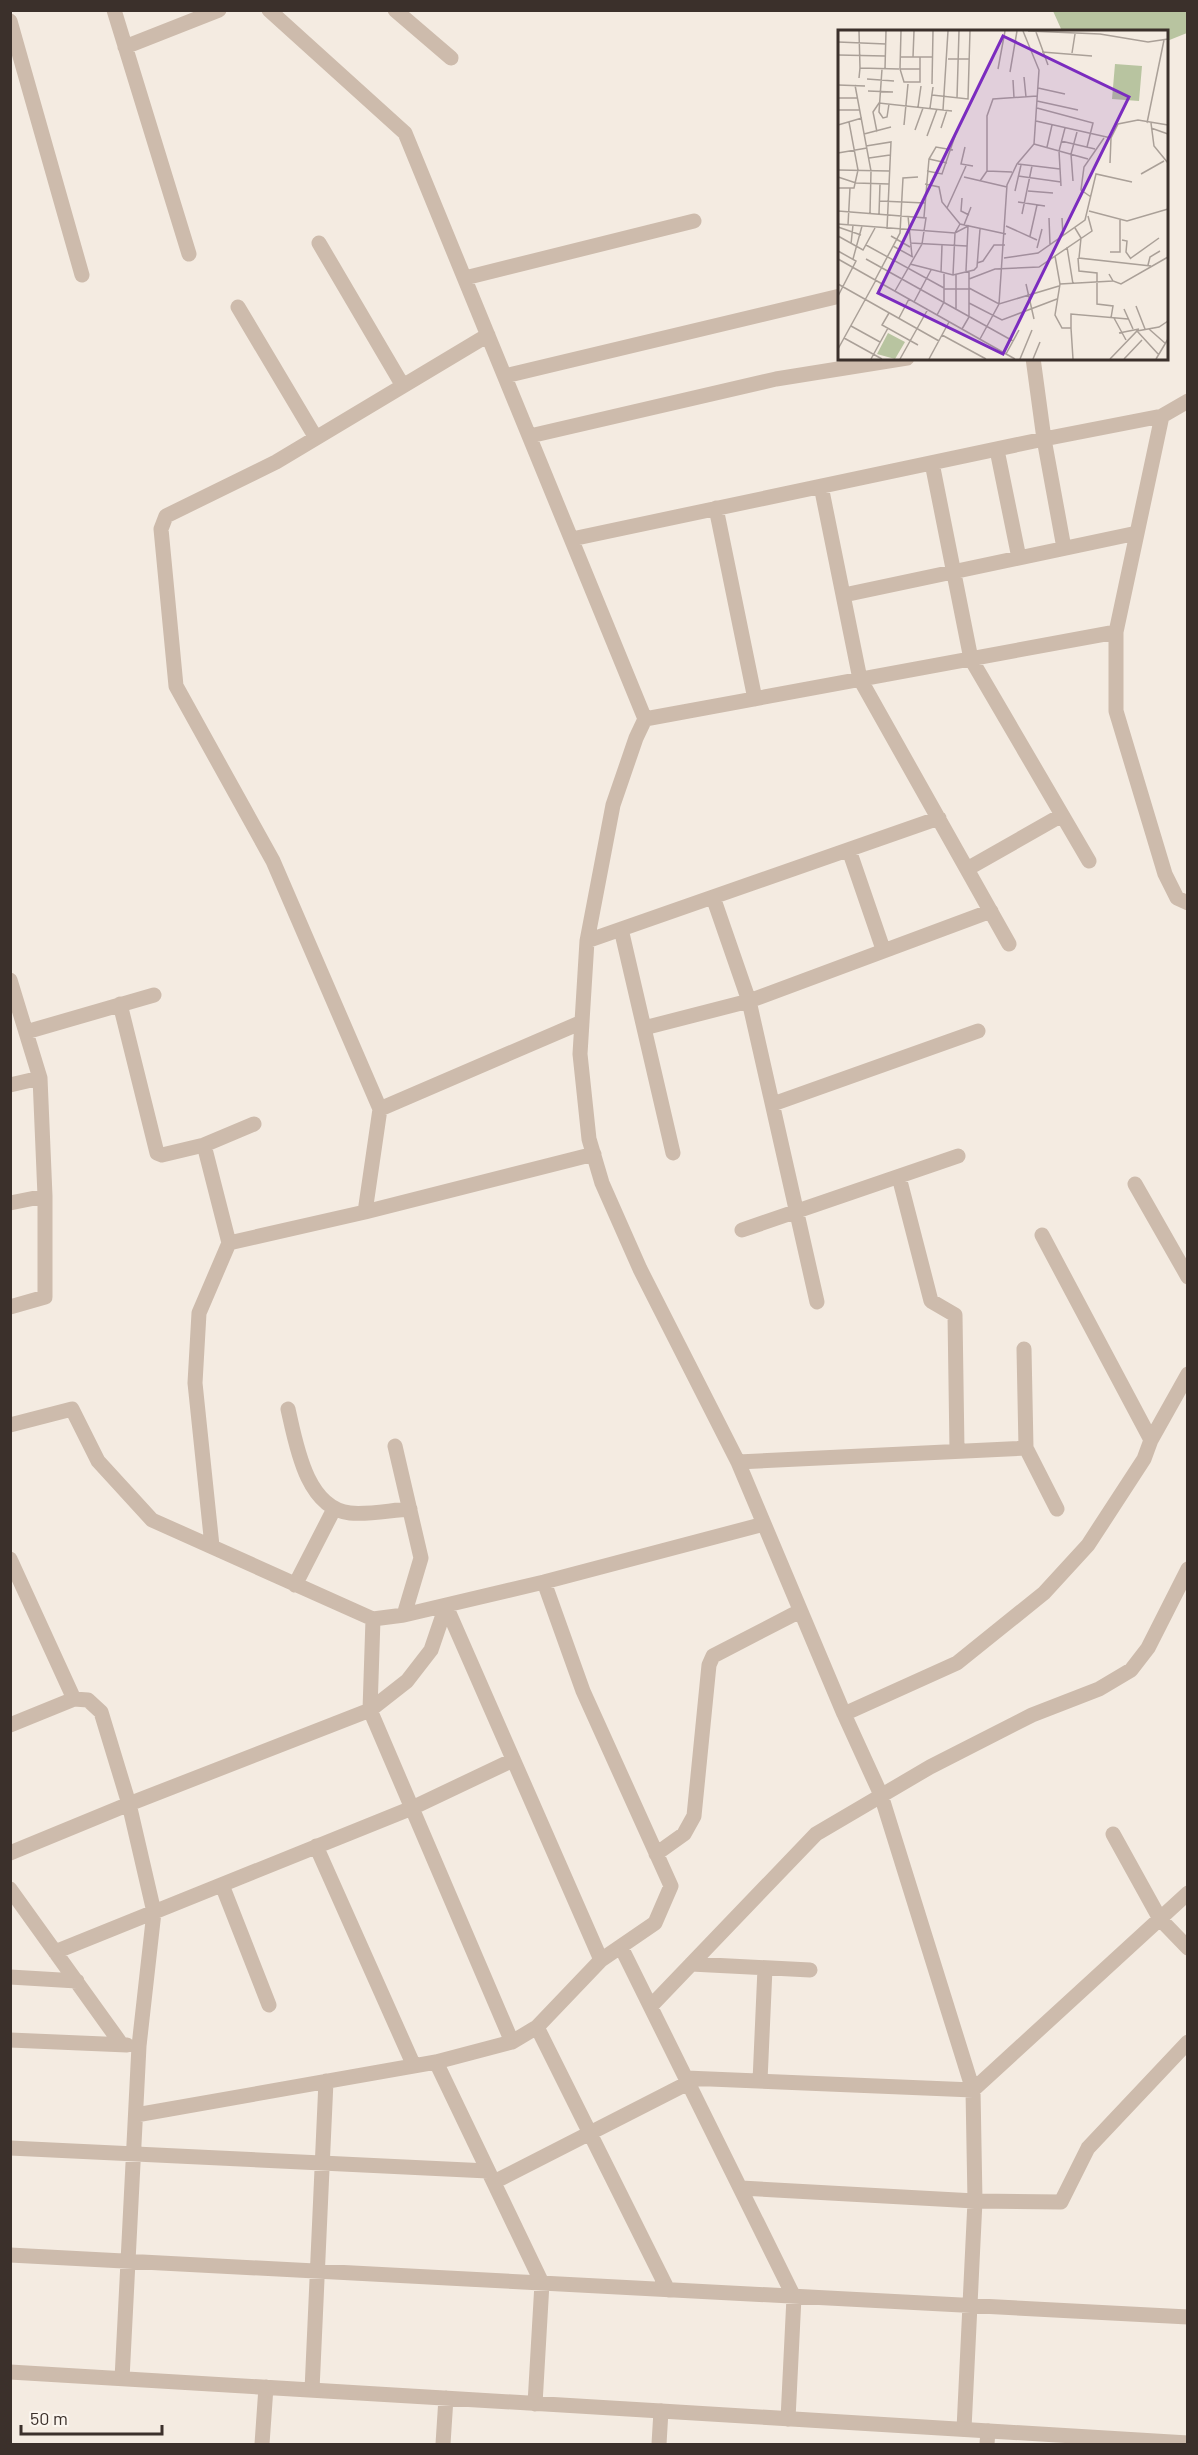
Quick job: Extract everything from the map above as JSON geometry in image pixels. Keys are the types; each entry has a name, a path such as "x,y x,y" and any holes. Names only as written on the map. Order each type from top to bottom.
{"street":[{"path":"114,10 189,254"},
{"path":"125,47 219,10"},
{"path":"269,10 405,133 645,719 636,738 613,805 587,941 580,1054 589,1139 602,1183 640,1269 738,1462 844,1714 881,1795 973,2090 975,2201 964,2429"},
{"path":"394,10 451,58"},
{"path":"10,21 82,275"},
{"path":"465,278 694,221"},
{"path":"319,243 404,386"},
{"path":"505,376 838,296"},
{"path":"238,308 316,438"},
{"path":"365,1212 380,1109 273,861 176,686 161,529 166,516 276,462 488,335"},
{"path":"530,436 776,380 895,360"},
{"path":"1033,360 1044,439 1064,548"},
{"path":"572,539 1162,416 1188,400"},
{"path":"1162,416 1116,632 1116,711 1165,874 1177,898 1188,903"},
{"path":"997,450 1018,558"},
{"path":"932,464 971,658 1089,861"},
{"path":"821,486 860,679 1009,944"},
{"path":"716,508 755,699"},
{"path":"844,595 1137,533"},
{"path":"645,719 1116,632"},
{"path":"967,869 1062,816"},
{"path":"587,941 939,819"},
{"path":"849,850 884,949"},
{"path":"713,897 749,1001 818,1302"},
{"path":"644,1028 749,1001 991,911"},
{"path":"621,929 673,1153"},
{"path":"10,980 40,1078 45,1196 45,1297 10,1307"},
{"path":"26,1032 154,995"},
{"path":"120,1004 157,1153 162,1155 204,1145 254,1124"},
{"path":"380,1109 582,1022"},
{"path":"772,1104 978,1030"},
{"path":"10,1085 40,1078"},
{"path":"204,1145 229,1243 199,1313 195,1383 212,1546"},
{"path":"229,1243 365,1212 594,1154"},
{"path":"742,1230 958,1156"},
{"path":"899,1177 931,1300 955,1315 957,1450"},
{"path":"1135,1184 1188,1277"},
{"path":"10,1203 45,1196"},
{"path":"1042,1235 1151,1440"},
{"path":"1024,1349 1026,1448 1057,1509"},
{"path":"844,1714 957,1664 1044,1593 1088,1545 1144,1460 1151,1440 1188,1374"},
{"path":"10,1425 72,1409 98,1461 152,1520 373,1619 446,1606 764,1524"},
{"path":"288,1410 299,1456 312,1487 334,1509 350,1513 410,1509"},
{"path":"395,1446 421,1558 404,1615"},
{"path":"738,1462 1026,1448"},
{"path":"295,1585 334,1509"},
{"path":"10,1559 17,1591 74,1699"},
{"path":"651,2006 816,1834 930,1767 1012,1726 1099,1689 1131,1670 1148,1648 1188,1569"},
{"path":"136,2115 436,2062 512,2042 537,2027 601,1960 656,1923 671,1886 583,1691 544,1582"},
{"path":"10,1853 370,1710 407,1681 432,1650 446,1606"},
{"path":"446,1606 601,1960"},
{"path":"656,1854 684,1834 694,1816 709,1665 713,1656 800,1611"},
{"path":"373,1619 370,1710 512,2042"},
{"path":"10,1725 74,1699 88,1700 101,1712 129,1804 154,1912 139,2046 122,2379"},
{"path":"55,1952 412,1808 513,1760"},
{"path":"1113,1834 1160,1919 1188,1948"},
{"path":"316,1846 414,2066"},
{"path":"222,1885 270,2005"},
{"path":"10,1889 122,2045"},
{"path":"10,2148 322,2163 491,2177 589,2133 687,2080 973,2090 1188,1893"},
{"path":"621,1947 794,2297 788,2419"},
{"path":"691,1964 810,1970"},
{"path":"760,2081 765,1968"},
{"path":"10,1977 76,1981"},
{"path":"537,2027 668,2290"},
{"path":"10,2040 139,2046"},
{"path":"741,2188 975,2201 1061,2202 1088,2148 1188,2042"},
{"path":"436,2062 542,2283 535,2404"},
{"path":"312,2390 326,2081"},
{"path":"10,2255 1188,2317"},
{"path":"10,2372 964,2429 988,2438 1188,2443"},
{"path":"262,2445 266,2387"},
{"path":"443,2445 446,2398"},
{"path":"659,2445 661,2411"}],"green space":[{"path":"1053,11 1187,11 1187,33 1168,41 1168,30 1062,30"}]}
